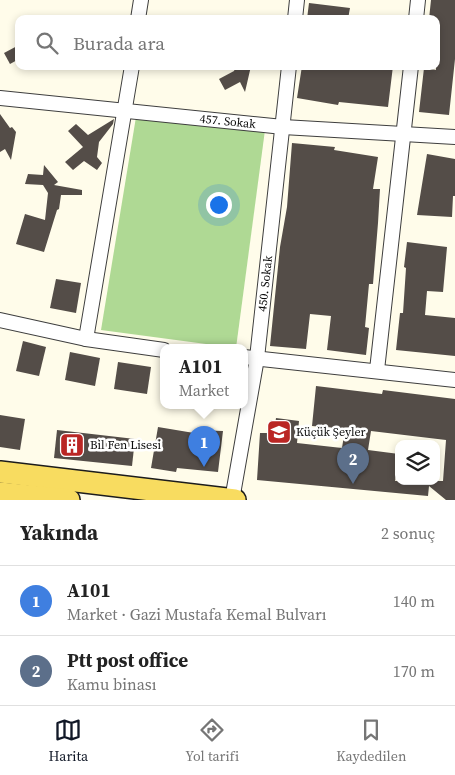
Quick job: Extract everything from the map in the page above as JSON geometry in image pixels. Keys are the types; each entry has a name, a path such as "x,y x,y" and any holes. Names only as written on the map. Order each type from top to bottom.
{"main road":[{"path":"0,472 234,500"},
{"path":"0,493 69,500"}],"street":[{"path":"139,15 141,0"},
{"path":"295,15 297,0"},
{"path":"416,15 418,0"},
{"path":"86,339 131,70"},
{"name":"450. Sokak","path":"248,383 283,127 289,70"},
{"path":"377,370 411,70"},
{"name":"457. Sokak","path":"0,98 283,127 455,137"},
{"path":"0,320 86,339 160,349"},
{"path":"251,358 377,370 455,380"},
{"name":"450. Sokak","path":"234,500 245,409"}],"green space":[{"path":"136,117 265,130 237,344 206,344 101,330"}],"building":[{"path":"431,0 455,0 455,59 449,115 419,112 424,70 440,70 440,15 429,15"},
{"path":"309,3 350,8 349,15 308,15"},
{"path":"15,47 15,61 10,64 4,53"},
{"path":"250,70 245,92 240,82 225,90 219,79 234,71"},
{"path":"301,70 393,70 388,107 339,102 338,105 297,98"},
{"path":"0,114 10,128 12,127 16,132 11,160 5,149 0,152"},
{"path":"114,119 113,124 99,142 97,157 102,163 97,170 84,161 73,170 65,162 83,147 68,131 76,124 88,135"},
{"path":"292,143 335,147 334,150 378,157 373,189 380,189 378,223 373,284 369,284 365,327 369,328 366,355 327,350 331,316 310,314 306,349 270,346 280,247 287,207"},
{"path":"427,154 455,159 455,196 453,196 452,217 417,215"},
{"path":"44,165 58,182 54,185 82,190 82,195 61,195 59,209 57,210 44,252 16,244 25,214 45,220 48,193 43,185 25,184 28,174 43,175"},
{"path":"407,242 447,247 443,292 427,291 425,315 455,318 455,356 396,350 400,313 403,313 406,268 404,267"},
{"path":"56,279 81,283 76,313 50,308"},
{"path":"23,341 46,347 39,376 16,371"},
{"path":"70,352 100,358 95,386 65,380"},
{"path":"118,362 151,367 147,394 114,389"},
{"path":"316,386 382,394 383,390 455,399 455,500 446,500 429,486 428,496 257,480 260,433 274,433 276,418 299,421 297,443 342,448 345,429 312,426"},
{"path":"0,415 25,419 20,450 0,447"},
{"path":"158,427 194,433 194,430 223,431 218,472 177,468 176,472 151,468"},
{"path":"57,430 135,439 132,466 54,458"}],"place":[{"name":"Küçük Şeyler","path":"279,432"},
{"name":"Bil Fen Lisesi","path":"72,445"},
{"name":"A101","path":"204,467"},
{"name":"Ptt post office","path":"353,484"}]}
